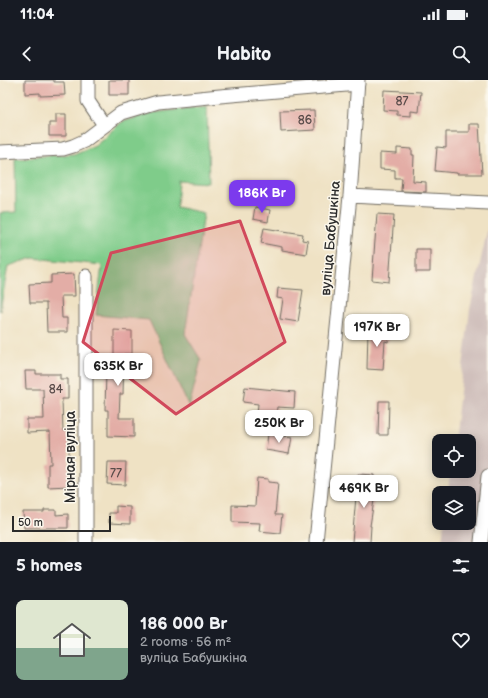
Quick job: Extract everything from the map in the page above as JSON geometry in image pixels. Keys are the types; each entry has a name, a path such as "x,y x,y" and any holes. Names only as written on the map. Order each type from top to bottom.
{"street":[{"path":"88,80 88,101 104,125"},
{"path":"0,152 68,147 84,141 121,113 158,102 358,82"},
{"name":"вуліца Бабушкіна","path":"316,542 350,196 358,82"},
{"path":"350,196 488,203"},
{"name":"Мірная вуліца","path":"86,276 86,542"},
{"path":"481,542 488,476"}],"highlighted area":[{"path":"240,221 285,342 176,414 83,342 111,253"}],"shaded area":[{"path":"488,227 488,542 442,542 443,530 476,530 476,486 449,486 449,478 476,478 476,434 455,434 470,309"}],"green space":[{"path":"207,106 209,183 179,181 177,207 204,213 185,334 201,360 189,407 149,320 96,315 102,265 33,258 8,266 0,311 0,213 16,212 15,158 74,154 95,145 122,122 152,113"}],"building":[{"path":"25,80 54,80 54,82 64,82 65,95 40,96 40,93 25,94"},
{"path":"109,80 129,80 129,95 109,95"},
{"path":"384,90 421,92 419,112 411,111 411,116 397,115 397,111 383,110"},
{"path":"314,110 315,130 281,132 280,111"},
{"path":"56,114 66,114 66,136 49,136 49,123 56,123"},
{"path":"469,124 479,124 482,174 457,174 435,171 437,147 446,148 446,132 469,132"},
{"path":"397,148 412,149 412,155 414,155 413,181 426,182 426,192 401,191 402,178 395,178 395,170 380,169 380,153 397,154"},
{"path":"255,207 270,210 268,222 253,219"},
{"path":"377,214 394,215 389,282 372,280"},
{"path":"264,228 303,234 302,240 308,241 306,254 282,250 282,247 261,243"},
{"path":"416,249 430,249 430,272 416,272"},
{"path":"74,274 75,296 61,296 62,318 67,318 67,332 47,332 46,303 30,303 29,284 51,283 51,275"},
{"path":"278,288 303,290 298,322 280,319 283,299 277,298"},
{"path":"368,329 389,330 388,342 385,341 383,370 367,369"},
{"path":"114,330 132,331 132,354 124,354 123,394 120,394 119,418 134,418 134,437 108,436 108,410 105,410 106,372 114,372"},
{"path":"25,371 36,371 36,374 60,374 60,379 68,379 68,399 62,399 63,431 69,431 69,486 48,487 48,464 51,464 50,432 27,433 27,419 44,419 43,389 26,389"},
{"path":"245,387 295,392 294,408 277,407 276,416 257,414 258,404 243,402"},
{"path":"379,401 389,401 388,435 378,435"},
{"path":"268,434 292,437 289,454 266,450"},
{"path":"108,462 126,462 125,485 107,484"},
{"path":"358,474 374,475 374,500 370,526 370,542 352,542"},
{"path":"257,478 268,479 268,482 278,483 275,515 282,515 280,533 259,531 260,523 232,522 232,505 255,506"},
{"path":"116,506 130,507 130,524 109,523 109,513 116,513"},
{"path":"44,510 56,510 56,515 68,514 68,528 24,528 23,512 44,512"}]}
